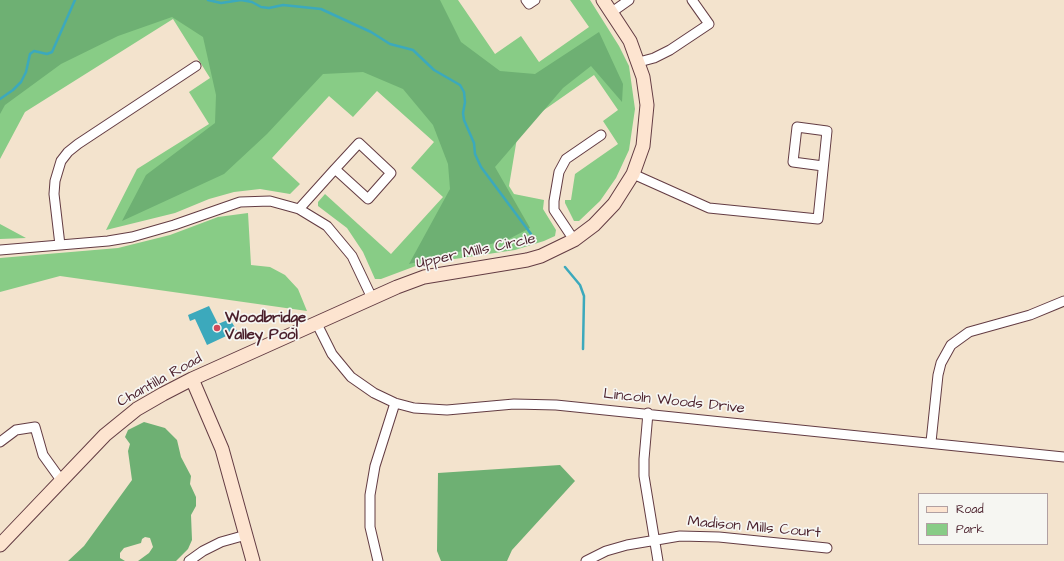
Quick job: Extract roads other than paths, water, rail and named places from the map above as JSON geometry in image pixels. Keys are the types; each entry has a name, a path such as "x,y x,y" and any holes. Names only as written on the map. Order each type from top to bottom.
{"street":[{"path":"526,0 529,4 535,0"},
{"name":"Upper Mills Circle","path":"372,298 424,277 526,260 560,248 574,240 594,225 614,204 633,174 643,146 646,121 646,90 639,62 630,41 603,0"},
{"path":"612,12 629,0"},
{"path":"639,62 654,58 670,50 709,24 692,0"},
{"path":"60,245 54,194 55,181 61,161 68,152 78,144 196,66"},
{"path":"633,174 710,208 818,219 827,130 797,127 793,162 823,166"},
{"path":"574,240 554,210 559,172 566,159 601,134"},
{"path":"300,209 359,143 391,173 368,199 336,169"},
{"path":"0,250 132,237 174,225 240,202 270,201 300,209 327,226 345,245 359,269 372,298"},
{"name":"Chantilla Road","path":"0,545 61,480 120,422 137,409 192,379 372,298"},
{"path":"931,442 938,374 943,357 951,345 969,332 1030,315 1064,301"},
{"name":"Lincoln Woods Drive","path":"316,324 332,354 351,377 374,393 395,403 429,410 533,404 648,413 1064,456"},
{"path":"192,379 222,449 253,561"},
{"path":"378,561 370,527 370,495 375,466 395,403"},
{"path":"648,413 644,476 658,561"},
{"path":"0,442 16,430 34,427 43,455 61,480"},
{"path":"189,561 203,551 220,542 246,535"},
{"name":"Madison Mills Court","path":"586,561 606,551 654,539 699,535 827,548"}],"water":[{"name":"Woodbridge Valley Pool","path":"209,306 218,324 230,319 237,331 207,345 195,319 190,321 188,315"}],"waterway":[{"path":"0,99 21,82 26,72 30,54 34,51 47,54 52,52 75,0"},
{"path":"208,0 221,3 241,0 252,2 261,7 269,8 283,5 321,9 371,32 390,44 413,50 434,70 460,85 464,92 464,120 474,143 475,154 481,167 531,234"},
{"path":"565,267 580,285 584,296 583,349"}],"place":[{"name":"Woodbridge Valley Pool","path":"217,328"}]}
